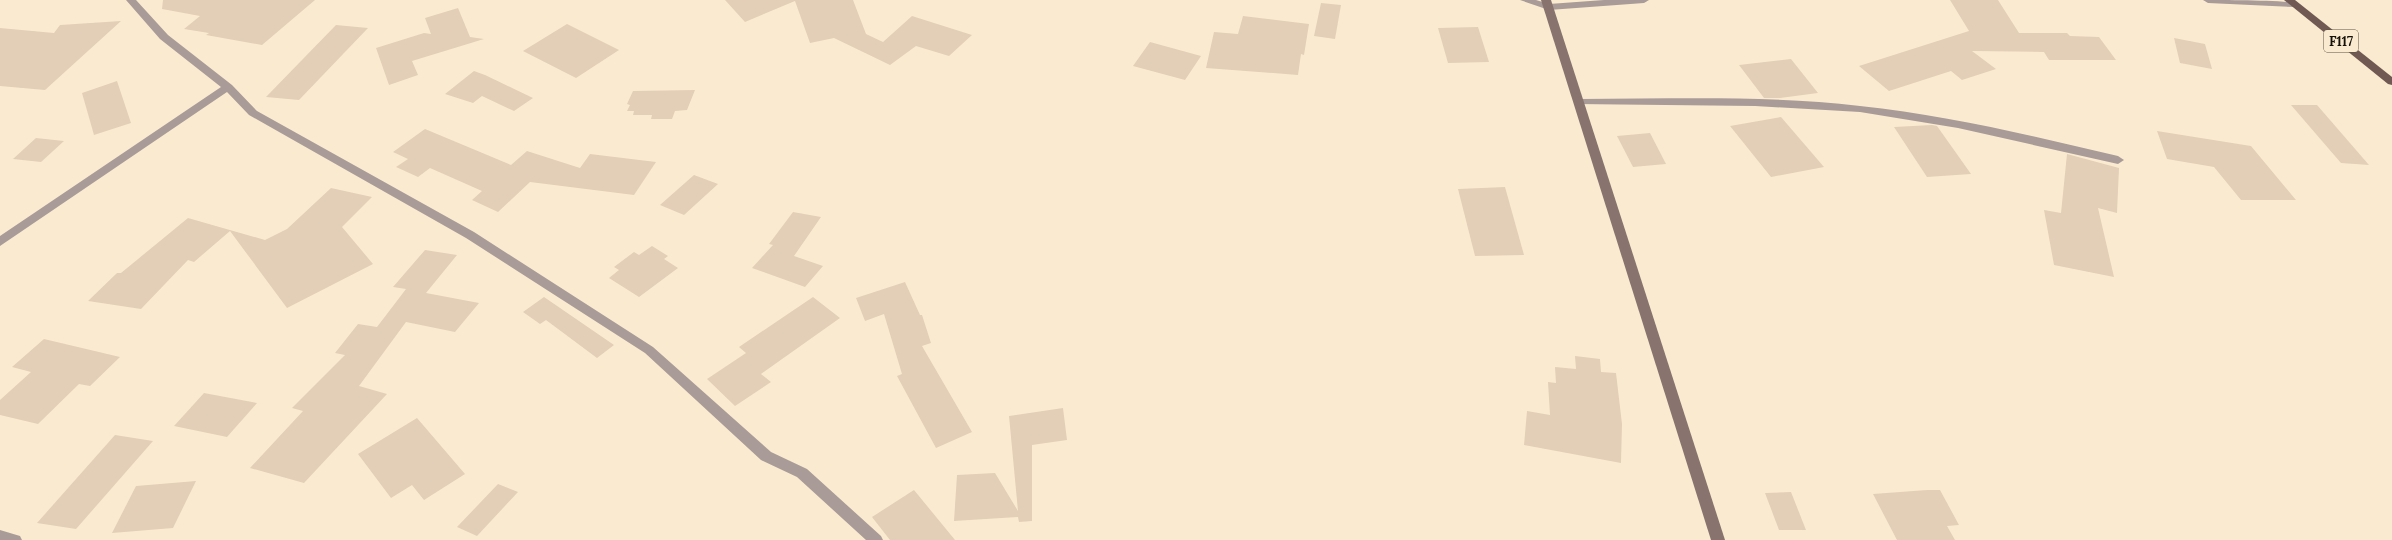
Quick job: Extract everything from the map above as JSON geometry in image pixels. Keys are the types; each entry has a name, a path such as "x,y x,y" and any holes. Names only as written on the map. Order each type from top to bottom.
{"main road":[{"name":"F117","path":"2292,2 2392,82"},
{"path":"1547,4 1718,540"}],"street":[{"path":"131,0 164,37 228,88 253,113 470,235 649,350 766,456 802,474 876,540"},
{"path":"1525,0 1547,4 1644,0"},
{"path":"2208,0 2292,2"},
{"path":"0,242 228,88"},
{"path":"1579,102 1785,103 1861,109 1998,131 2118,160"},
{"path":"0,536 15,540"}],"building":[{"path":"163,0 315,0 262,45 206,35 209,33 184,29 200,16 162,9"},
{"path":"725,0 853,0 866,34 883,42 912,16 972,35 949,56 916,46 890,65 834,38 810,43 795,1 745,22"},
{"path":"1950,0 1998,0 2019,33 2067,33 2070,36 2099,37 2116,60 2049,60 2044,52 1972,51 1996,69 1962,80 1951,71 1889,91 1859,66 1969,31"},
{"path":"1321,3 1341,5 1335,39 1314,36"},
{"path":"458,8 470,37 484,39 412,61 418,75 389,85 376,48 424,33 431,34 425,18"},
{"path":"1243,16 1309,24 1304,55 1301,54 1298,75 1206,68 1214,32 1238,34"},
{"path":"121,21 45,90 0,86 0,28 54,33 60,25"},
{"path":"567,24 619,50 576,78 523,51"},
{"path":"336,25 368,28 299,100 266,97"},
{"path":"1478,27 1489,62 1448,63 1438,28"},
{"path":"2174,38 2205,44 2212,69 2180,63"},
{"path":"1150,42 1201,56 1185,80 1133,66"},
{"path":"1791,59 1818,93 1780,98 1764,98 1739,65"},
{"path":"474,71 533,98 514,111 482,96 473,103 445,94"},
{"path":"117,81 131,123 94,135 82,93"},
{"path":"695,90 687,110 675,111 672,119 651,119 652,115 633,115 634,111 627,111 630,105 627,104 633,91"},
{"path":"2291,105 2317,105 2369,165 2341,163"},
{"path":"1781,117 1824,167 1771,177 1730,126"},
{"path":"1937,126 1971,174 1927,177 1894,127"},
{"path":"425,129 511,165 527,151 580,168 590,154 656,162 634,195 530,182 498,212 472,200 482,191 430,168 418,177 396,167 408,159 393,152"},
{"path":"2157,131 2251,146 2296,200 2241,200 2214,167 2167,159"},
{"path":"1650,133 1666,164 1633,167 1617,136"},
{"path":"36,138 64,141 41,162 13,159"},
{"path":"2067,154 2119,168 2117,213 2098,208 2114,277 2054,265 2044,210 2061,213"},
{"path":"694,175 718,184 684,215 660,205"},
{"path":"1505,187 1524,255 1475,256 1458,189"},
{"path":"331,188 372,197 342,227 373,264 287,308 230,231 194,262 188,260 141,309 88,301 117,273 121,273 188,218 265,240 287,229"},
{"path":"793,212 821,217 794,256 823,266 805,287 752,268 773,245 769,244"},
{"path":"652,246 668,256 664,259 678,268 639,297 609,278 619,270 614,267 634,252 639,255"},
{"path":"425,250 457,255 426,293 479,303 455,332 406,322 359,386 387,394 304,483 250,468 303,411 292,408 345,355 335,353 358,324 377,327 406,289 393,287"},
{"path":"905,282 920,315 922,315 931,343 922,346 972,432 936,448 897,376 902,374 884,314 865,321 856,298"},
{"path":"544,297 614,345 597,358 546,320 540,324 523,312"},
{"path":"813,297 840,318 761,374 771,382 735,406 707,379 746,353 739,347"},
{"path":"44,339 120,357 90,386 79,384 38,424 0,415 0,400 31,372 12,367"},
{"path":"1575,356 1600,359 1601,372 1616,373 1622,424 1621,463 1524,445 1527,411 1550,415 1548,382 1556,383 1555,367 1576,369"},
{"path":"204,393 257,403 227,437 174,426"},
{"path":"1063,408 1067,440 1032,445 1032,521 1019,522 1018,517 954,521 957,475 995,473 1018,511 1009,416"},
{"path":"417,418 465,474 424,500 412,485 391,498 358,454"},
{"path":"115,435 153,441 76,529 37,523"},
{"path":"196,481 173,528 112,533 136,486"},
{"path":"498,484 518,492 477,536 457,527"},
{"path":"914,490 955,540 890,540 872,517"},
{"path":"1940,490 1959,525 1947,526 1955,540 1897,540 1873,494"},
{"path":"1791,492 1806,530 1779,530 1765,493"}]}
